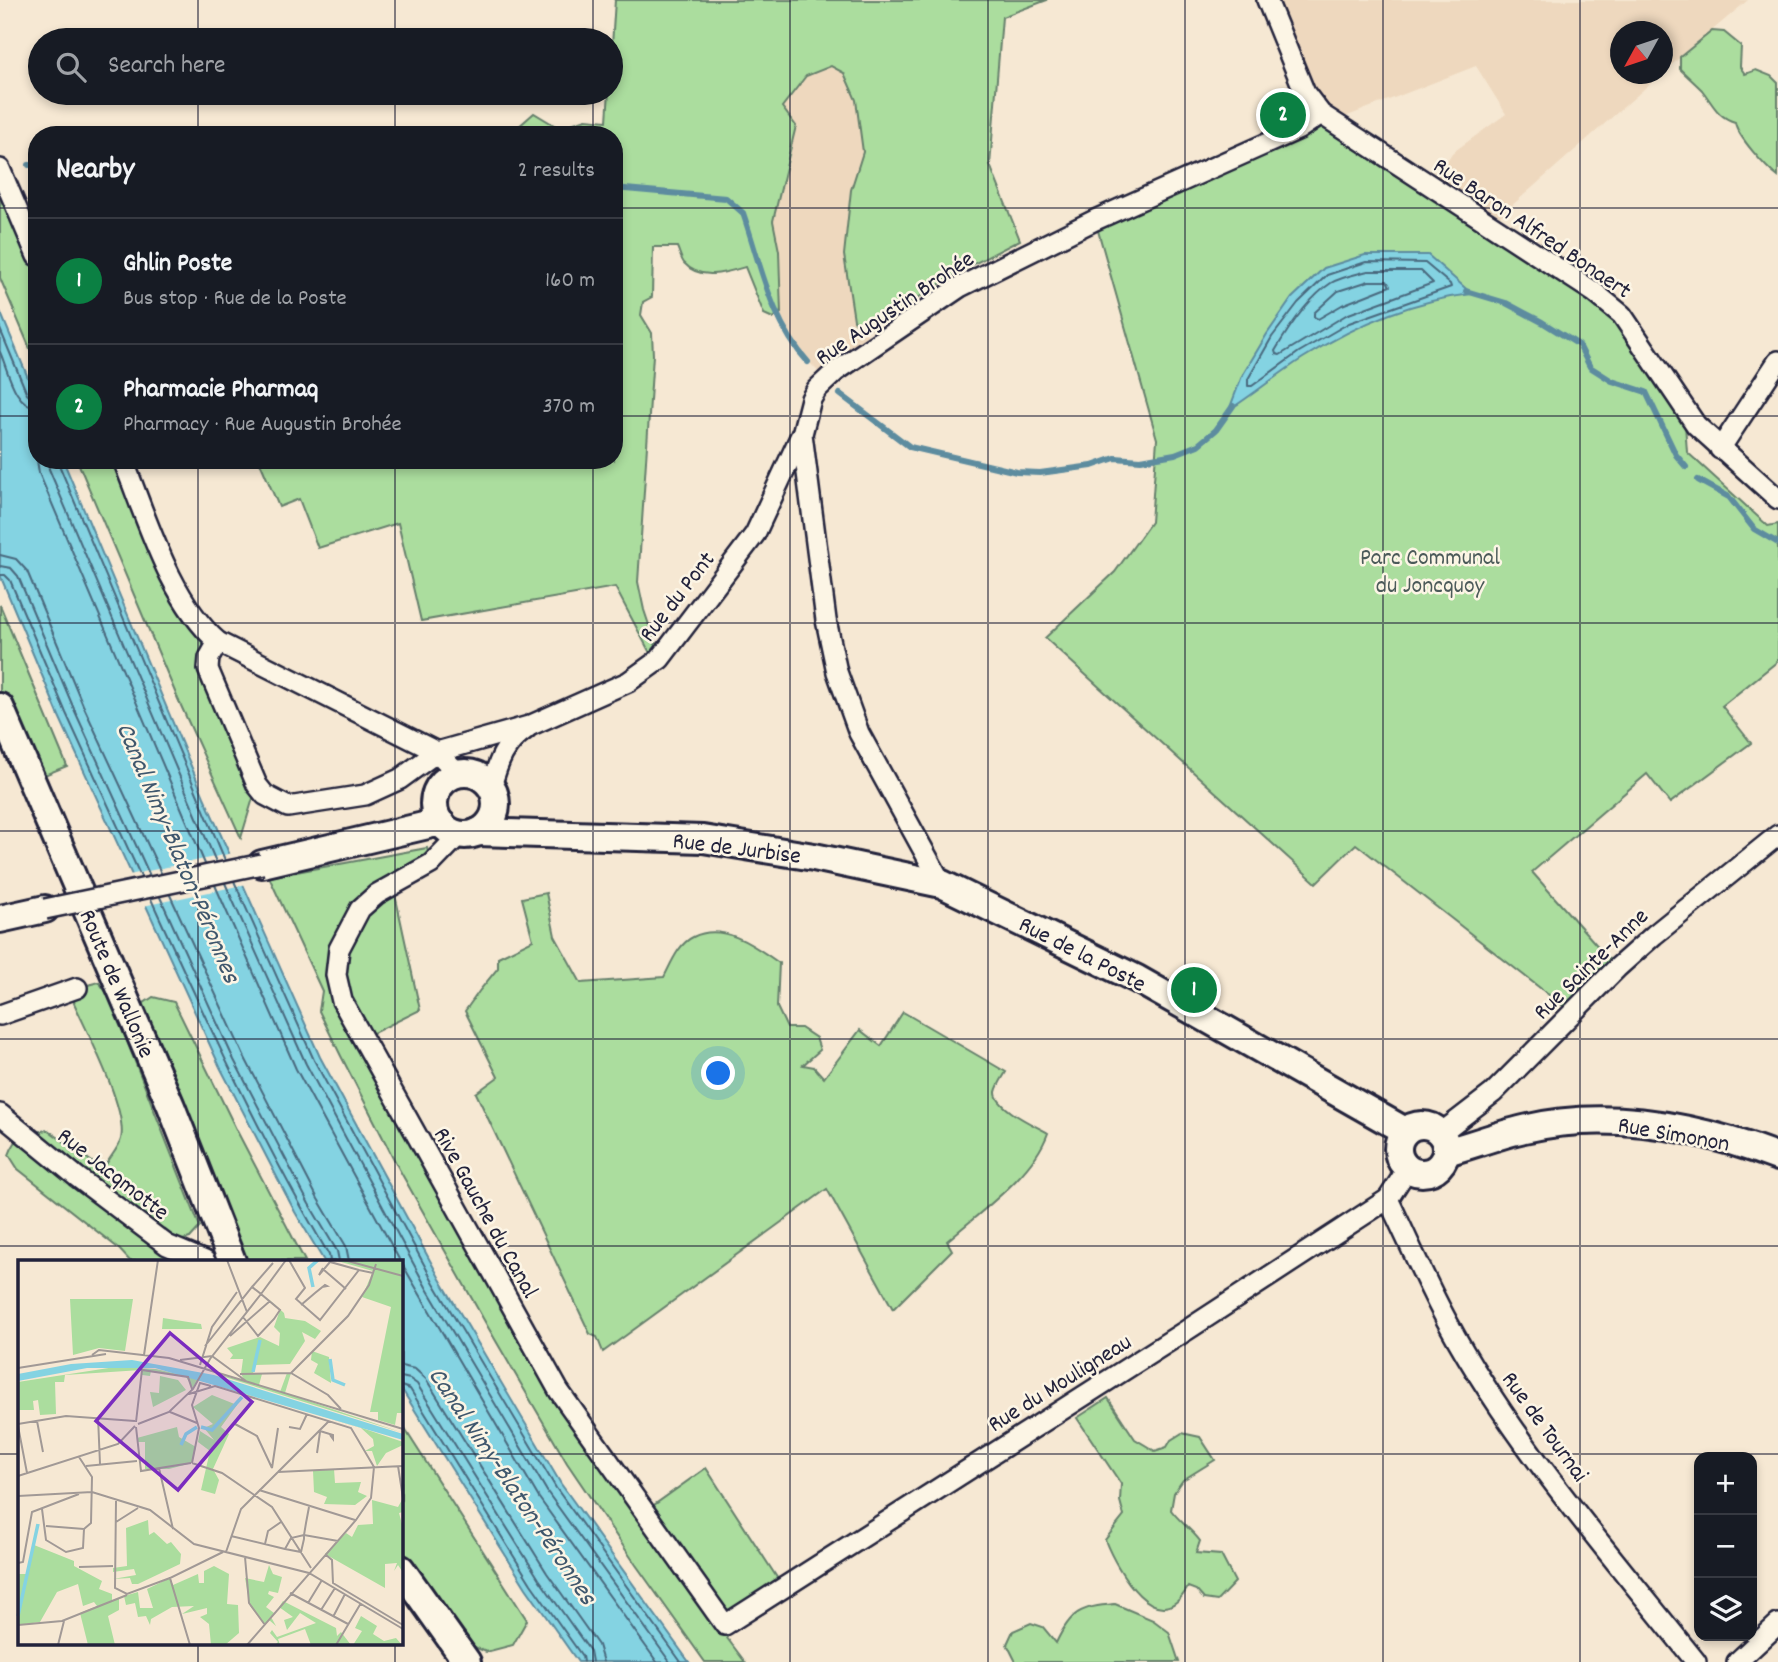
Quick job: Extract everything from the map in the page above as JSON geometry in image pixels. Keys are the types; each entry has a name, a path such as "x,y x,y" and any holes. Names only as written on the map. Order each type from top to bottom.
{"street":[{"path":"1267,0 1305,93 1321,114"},
{"name":"Rue Augustin Brohée","path":"942,884 859,733 837,672 826,620 802,434 811,399 825,381 877,342 960,287 1095,220 1299,129 1321,114"},
{"name":"Rue Baron Alfred Bonaert","path":"1321,114 1594,292 1622,315 1684,410 1720,449 1778,499"},
{"path":"0,169 28,235"},
{"path":"1720,449 1778,361"},
{"name":"Rue du Pont","path":"530,726 628,682 660,659 755,534 802,434"},
{"path":"126,469 179,596 203,629 218,642 437,752 447,780"},
{"path":"218,642 209,658 208,669 257,785 265,795 288,807 365,795 400,779 437,752 530,726"},
{"name":"Route de Wallonie","path":"0,707 171,1106 232,1260"},
{"path":"447,780 434,797 434,811 460,830 492,819 498,760 507,746 530,726"},
{"path":"0,919 262,864 368,838 390,830 406,820 427,803 447,780 475,774 484,779 505,816 530,832"},
{"name":"Rue de Jurbise","path":"368,838 432,824 460,830 703,839 814,857 942,884"},
{"name":"Rive Gauche du Canal","path":"460,830 431,863 377,894 360,908 340,949 336,975 342,1001 559,1391 726,1625"},
{"name":"Rue Sainte-Anne","path":"1444,1143 1617,968 1778,835"},
{"name":"Rue de la Poste","path":"942,884 1137,979 1405,1131"},
{"path":"0,1015 77,988"},
{"name":"Rue Jacqmotte","path":"0,1114 77,1177 167,1244 203,1260"},
{"name":"Rue Simonon","path":"1444,1143 1578,1122 1637,1122 1697,1133 1753,1147 1778,1157"},
{"path":"1420,1124 1428,1125 1444,1143 1440,1165 1424,1173 1408,1168 1398,1154 1400,1138 1405,1131 1420,1124"},
{"name":"Rue du Mouligneau","path":"726,1625 1388,1199 1408,1168"},
{"name":"Rue de Tournai","path":"1388,1199 1447,1323 1475,1369 1558,1487 1696,1662"},
{"path":"402,1570 467,1662"},
{"path":"1737,1662 1778,1624"}],"shaded area":[{"path":"1267,0 1748,0 1673,64 1673,21 1610,21 1610,84 1650,84 1500,216 1436,178 1452,153 1506,114 1476,66 1332,122 1321,114"},
{"path":"831,66 844,73 856,100 863,152 851,190 844,255 854,320 859,328 877,342 826,380 798,350 778,319 781,313 773,221 796,126 782,107 806,76"}],"green space":[{"path":"615,0 1047,0 1002,17 990,165 1020,240 964,269 867,329 859,328 854,320 844,255 851,190 863,152 856,100 844,73 831,66 806,76 782,107 796,126 773,221 779,251 781,313 773,318 764,314 745,267 705,274 690,269 684,263 677,247 653,247 652,297 643,302 641,315 652,333 653,355 638,582 656,646 650,653 615,587 421,621 398,523 318,548 299,499 279,507 263,469 623,469 623,126 565,126 586,119 607,121 608,105 623,105 623,28 613,28"},
{"path":"1712,31 1724,32 1741,46 1740,67 1745,74 1756,70 1771,76 1778,83 1778,177 1746,143 1735,122 1720,113 1702,90 1680,69 1680,57"},
{"path":"534,113 556,126 519,126"},
{"name":"Parc Communal du Joncquoy","path":"1321,114 1594,292 1684,410 1687,452 1768,526 1778,524 1778,661 1722,706 1751,743 1670,803 1647,774 1532,872 1617,968 1572,1013 1356,844 1316,883 1045,638 1115,572 1151,522 1157,439 1095,220"},
{"path":"0,169 28,235 28,344 0,278"},
{"path":"81,469 127,469 179,595 218,642 209,658 257,785 241,838 178,699"},
{"path":"0,605 67,766 32,780 0,707"},
{"path":"427,848 431,864 393,885 420,1010 363,1038 559,1391 644,1512 706,1468 783,1587 726,1625 727,1638 745,1662 705,1662 567,1463 399,1169 341,1056 319,1011 322,991 269,877"},
{"path":"546,893 555,936 581,983 664,977 679,949 688,940 704,933 727,934 779,963 777,1007 787,1028 801,1028 816,1038 820,1050 803,1065 814,1067 824,1078 860,1030 881,1046 903,1012 1006,1072 996,1092 997,1098 1009,1110 1048,1133 1041,1148 1005,1192 947,1241 952,1250 893,1309 827,1189 603,1352 597,1337 590,1334 476,1093 498,1077 465,1011 498,968 498,957 533,940 522,898"},
{"path":"99,982 110,998 200,1227 190,1238 168,1244 203,1260 129,1260 118,1248 18,1169 9,1155 19,1138 48,1130 95,1164 107,1163 119,1145 122,1126 113,1091 74,1003 75,994 84,986"},
{"path":"153,997 174,1002 304,1260 232,1260 141,1005"},
{"path":"1108,1398 1135,1439 1155,1451 1167,1447 1171,1440 1182,1433 1200,1437 1215,1460 1183,1480 1174,1493 1171,1510 1200,1541 1196,1553 1221,1555 1235,1582 1217,1601 1204,1599 1196,1590 1188,1587 1176,1602 1164,1607 1151,1604 1128,1582 1110,1553 1105,1540 1124,1516 1120,1501 1121,1484 1077,1418"},
{"path":"402,1425 527,1620 513,1645 486,1652 447,1635 402,1570"},
{"path":"1115,1604 1153,1620 1169,1632 1179,1662 1016,1662 1007,1644 1013,1631 1031,1623 1043,1627 1056,1643 1072,1617 1078,1613 1093,1607"}],"water":[{"path":"1365,255 1428,255 1472,294 1406,308 1363,325 1303,358 1229,410 1242,376 1292,298 1324,268"},
{"name":"Canal Nimy-Blaton-Péronnes","path":"0,311 28,378 28,469 67,469 204,797 320,1057 440,1279 561,1484 689,1662 578,1662 526,1588 402,1390 402,1260 323,1260 295,1212 220,1067 59,716 0,575"}],"pier":[{"path":"233,853 247,884 143,906 129,875"}],"waterway":[{"path":"623,189 726,198 743,213 775,310 795,346 808,362"},
{"path":"1466,291 1506,303 1542,322 1579,345 1590,367 1612,381 1646,392 1676,455 1686,467"},
{"path":"840,394 910,447 1017,472 1040,473 1092,466 1115,458 1141,460 1175,454 1198,445 1216,430 1233,406"},
{"path":"1698,480 1729,497 1754,529 1778,543"}],"place":[{"name":"Pharmacie Pharmaq","path":"1283,115"},
{"name":"Ghlin Poste","path":"1194,990"}]}
